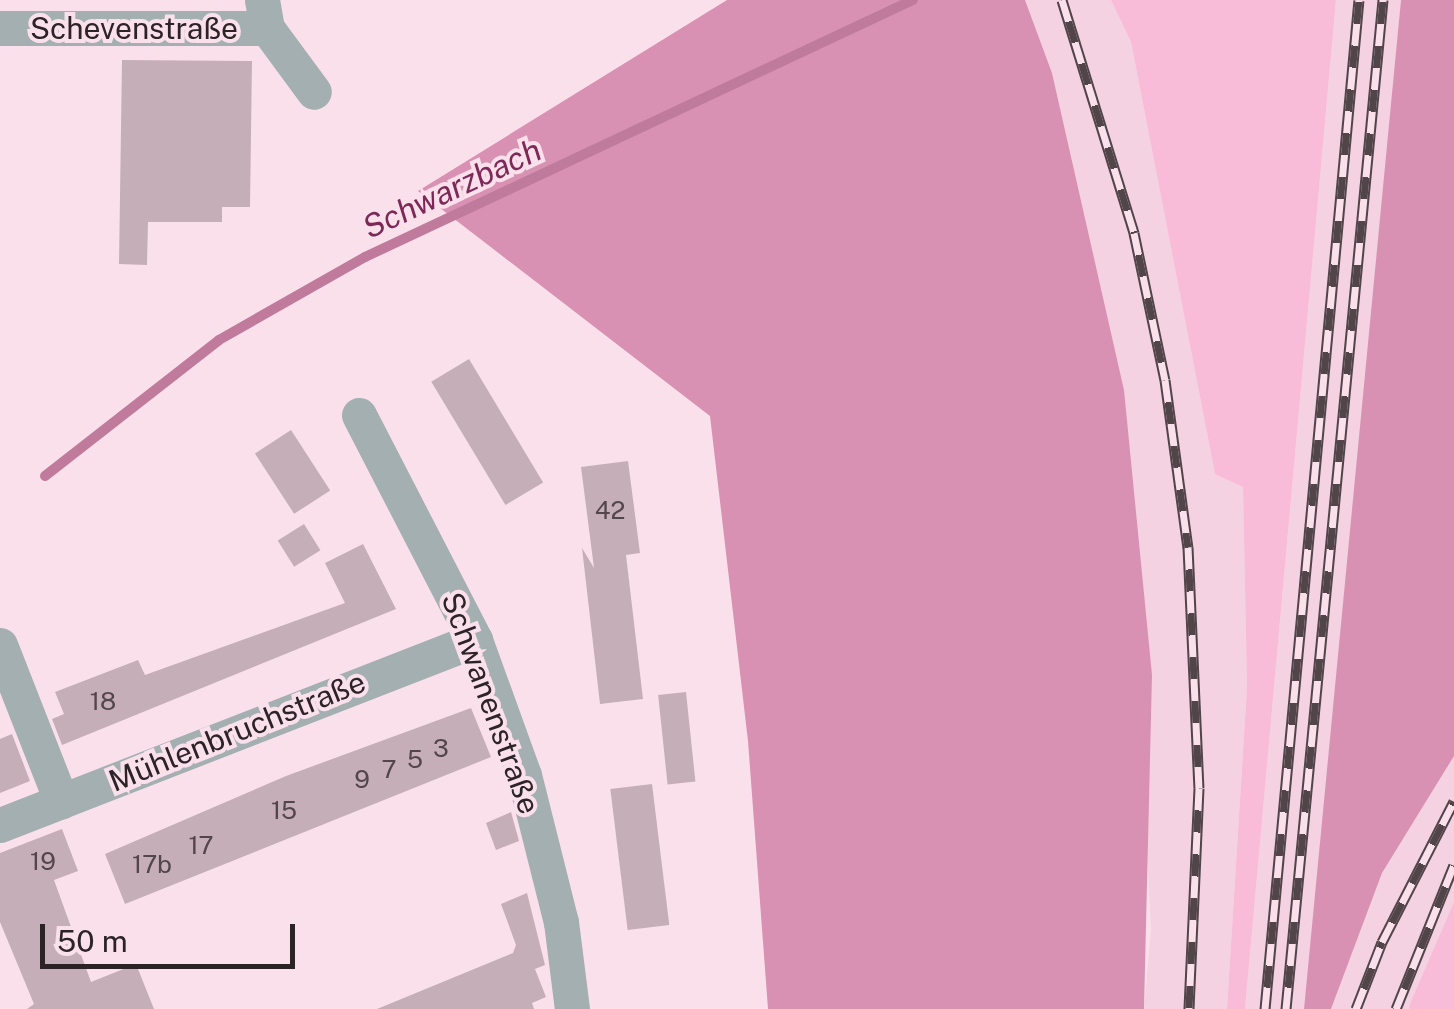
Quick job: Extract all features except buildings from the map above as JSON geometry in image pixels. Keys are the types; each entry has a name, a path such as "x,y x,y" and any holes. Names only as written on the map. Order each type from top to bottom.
{"street":[{"name":"Schevenstraße","path":"0,28 264,14 314,92"},
{"name":"Schwanenstraße","path":"359,415 475,640 524,775 561,922 572,1009"},
{"name":"Mühlenbruchstraße","path":"0,825 475,640"},
{"path":"0,646 61,802"}],"shaded area":[{"path":"727,0 1025,0 1052,73 1124,390 1152,675 1144,1009 768,1009 748,741 710,416 418,191"},
{"path":"1025,0 1111,0 1131,42 1215,474 1243,486 1247,687 1227,1009 1144,1009 1151,930 1124,390 1052,73"},
{"path":"1111,0 1336,0 1245,1009 1227,1009 1247,687 1243,487 1215,474 1131,42"},
{"path":"1336,0 1401,0 1365,410 1304,1009 1245,1009"},
{"path":"1401,0 1454,0 1454,756 1382,873 1331,1009 1304,1009"},
{"path":"1454,756 1454,902 1409,1009 1331,1009 1382,873"},
{"path":"1454,902 1454,1009 1409,1009 1410,1004"}],"waterway":[{"name":"Schwarzbach","path":"45,476 219,340 365,257 913,0"}],"railway":[{"path":"1062,0 1134,233 1165,380 1188,547 1199,788 1189,1009"},
{"path":"1265,1009 1359,0"},
{"path":"1286,1009 1383,0"},
{"path":"1356,1009 1382,942 1454,801"},
{"path":"1396,1009 1454,865"}]}
